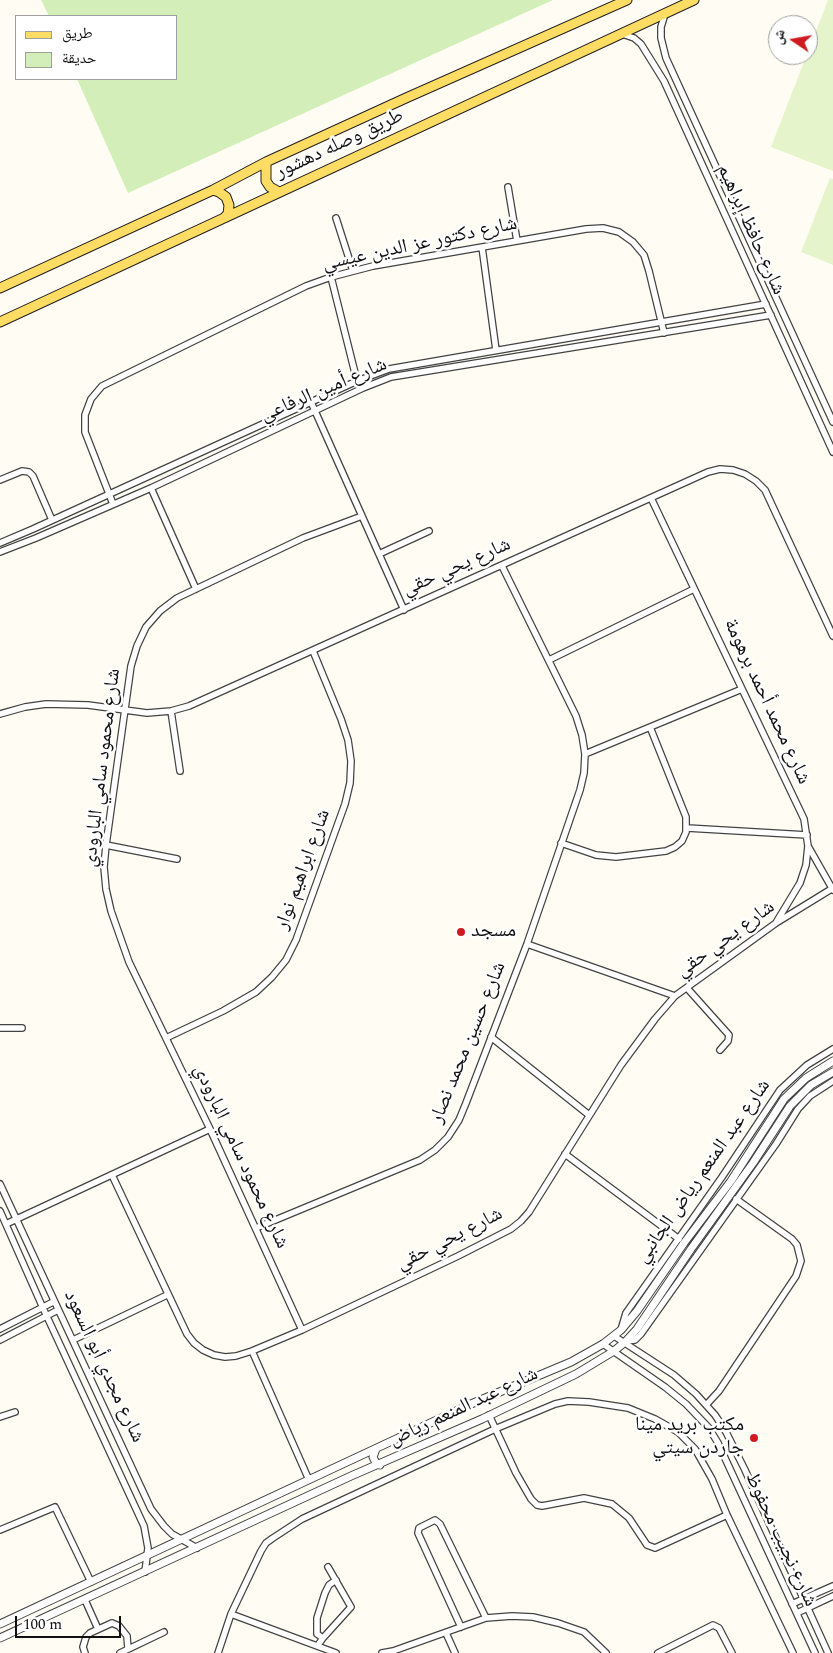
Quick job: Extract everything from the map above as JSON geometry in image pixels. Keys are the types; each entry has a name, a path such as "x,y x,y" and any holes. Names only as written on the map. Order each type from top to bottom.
{"main road":[{"name":"طريق وصله دهشور","path":"0,288 213,190 266,162 628,0"},
{"name":"طريق وصله دهشور","path":"0,322 694,0"},
{"path":"266,162 266,181 270,187 279,192"},
{"path":"213,190 226,197 229,205 228,214 224,218"}],"street":[{"name":"شارع حافظ إبراهيم","path":"665,14 661,27 663,48 674,77 833,422"},
{"name":"شارع حافظ إبراهيم","path":"622,34 634,38 641,44 664,82 830,440 833,452"},
{"path":"664,82 664,78 669,75 674,77"},
{"path":"508,187 516,241"},
{"path":"336,218 353,271"},
{"name":"شارع دكتور عز الدين عيسي","path":"113,504 85,432 85,415 91,399 102,386 306,286 331,277 353,271 482,247 586,229 603,228 619,232 633,242 644,255 650,271 664,332"},
{"path":"734,233 744,228"},
{"path":"482,247 496,350"},
{"path":"331,277 357,381"},
{"name":"شارع أمين الرفاعي","path":"0,542 357,381 389,370 766,304"},
{"name":"شارع أمين الرفاعي","path":"0,552 151,488 363,388 391,377 771,315"},
{"path":"567,339 568,348"},
{"path":"389,370 391,377"},
{"path":"311,402 404,610"},
{"name":"شارع يحي حقي","path":"0,714 25,707 67,703 147,712 171,711 190,706 708,472 720,470 733,470 745,474 756,480 765,490 833,636"},
{"path":"0,480 22,471 29,472 33,476 52,520"},
{"path":"151,488 196,589"},
{"name":"شارع محمد أحمد برهومة","path":"651,498 804,819 808,846 806,865 800,883 776,923"},
{"name":"شارع محمود سامي البارودي","path":"302,1330 210,1129 130,962 110,910 104,867 131,666 137,646 146,627 160,611 177,598 303,538 362,516"},
{"path":"379,554 429,531"},
{"name":"شارع حسين محمد نصار","path":"256,1228 420,1160 435,1150 448,1137 459,1120 492,1037 580,790 585,754 576,716 502,566"},
{"path":"549,660 694,588"},
{"name":"شارع ابراهيم نوار","path":"166,1038 223,1011 256,992 272,977 296,940 345,804 350,783 348,740 313,651"},
{"path":"585,754 742,689"},
{"path":"171,711 180,771"},
{"path":"562,842 596,855 623,857 670,850 682,840 687,828 685,812 650,728"},
{"path":"687,828 807,835"},
{"path":"106,845 177,859"},
{"path":"808,846 833,889"},
{"name":"شارع يحي حقي","path":"112,1174 167,1295 187,1334 194,1343 214,1355 225,1357 252,1351 302,1330 458,1256 510,1229 529,1212 589,1115 638,1042 676,996 776,923 833,889"},
{"path":"526,944 676,996"},
{"path":"687,988 728,1033 729,1039 720,1050"},
{"path":"0,1028 22,1028"},
{"path":"492,1037 589,1115"},
{"name":"شارع عبد المنعم رياض الجانبي","path":"681,1241 780,1090 807,1065 833,1049"},
{"name":"شارع عبد المنعم رياض","path":"0,1624 471,1404 570,1362 603,1344 614,1336 637,1311 681,1241 731,1182 784,1099 813,1073 833,1061"},
{"path":"807,1065 813,1073"},
{"name":"شارع عبد المنعم رياض","path":"0,1638 351,1476 380,1465 489,1415 576,1374 614,1351 637,1328 691,1249 754,1163 790,1106 811,1085 833,1072"},
{"name":"شارع عبد المنعم رياض الجانبي","path":"625,1342 638,1338 776,1144 798,1109 810,1096 833,1081"},
{"path":"6,1224 210,1129"},
{"path":"565,1154 681,1241"},
{"name":"شارع مجدي أبو السعود","path":"0,1184 150,1509 164,1526 197,1548"},
{"path":"707,1404 718,1391 796,1276 801,1261 797,1245 792,1239 736,1199"},
{"name":"شارع مجدي أبو السعود","path":"0,1211 147,1533 145,1572"},
{"path":"72,1340 167,1295"},
{"path":"0,1329 54,1302"},
{"path":"0,1340 58,1310"},
{"name":"شارع نجيب محفوظ","path":"614,1336 674,1375 707,1404 726,1432 828,1653"},
{"name":"شارع نجيب محفوظ","path":"603,1344 665,1387 686,1404 709,1428 718,1443 815,1653"},
{"path":"252,1351 310,1480"},
{"path":"218,1653 231,1614 266,1543 302,1519 495,1429 555,1404 568,1401 590,1402 628,1408 655,1419 678,1432 688,1441 695,1449 712,1479 727,1515 793,1653"},
{"path":"0,1417 15,1412"},
{"path":"489,1415 516,1473 534,1503 542,1506 584,1498 612,1504 629,1518 647,1545 656,1548 727,1515"},
{"path":"376,1449 373,1457 376,1463 380,1465"},
{"path":"346,1462 352,1467 351,1476"},
{"path":"134,1504 146,1498"},
{"path":"0,1530 55,1507 91,1582"},
{"path":"461,1627 418,1533 419,1528 435,1520 440,1524 486,1618"},
{"path":"318,1645 322,1638 351,1609 328,1567"},
{"path":"322,1638 317,1634 317,1618 329,1585 336,1580"},
{"path":"792,1604 833,1586"},
{"path":"797,1613 833,1596"},
{"path":"85,1600 98,1629"},
{"path":"231,1614 336,1653"},
{"path":"382,1653 393,1651 486,1618 512,1616 533,1617 584,1632 606,1653"},
{"path":"85,1653 83,1647 86,1637 112,1623 118,1626 127,1636 128,1649"},
{"path":"658,1653 713,1626 719,1628 732,1653"},
{"path":"120,1653 164,1632"},
{"path":"446,1633 455,1653"}],"green space":[{"path":"41,0 553,0 128,193 77,80 178,80 178,15 48,15"},
{"path":"828,0 833,0 833,171 771,147 803,65 818,65 818,26"},
{"path":"830,178 833,179 833,265 801,252"}],"place":[{"name":"مسجد","path":"461,932"},
{"name":"مكتب بريد مينا جاردن سيتي","path":"754,1438"}]}
